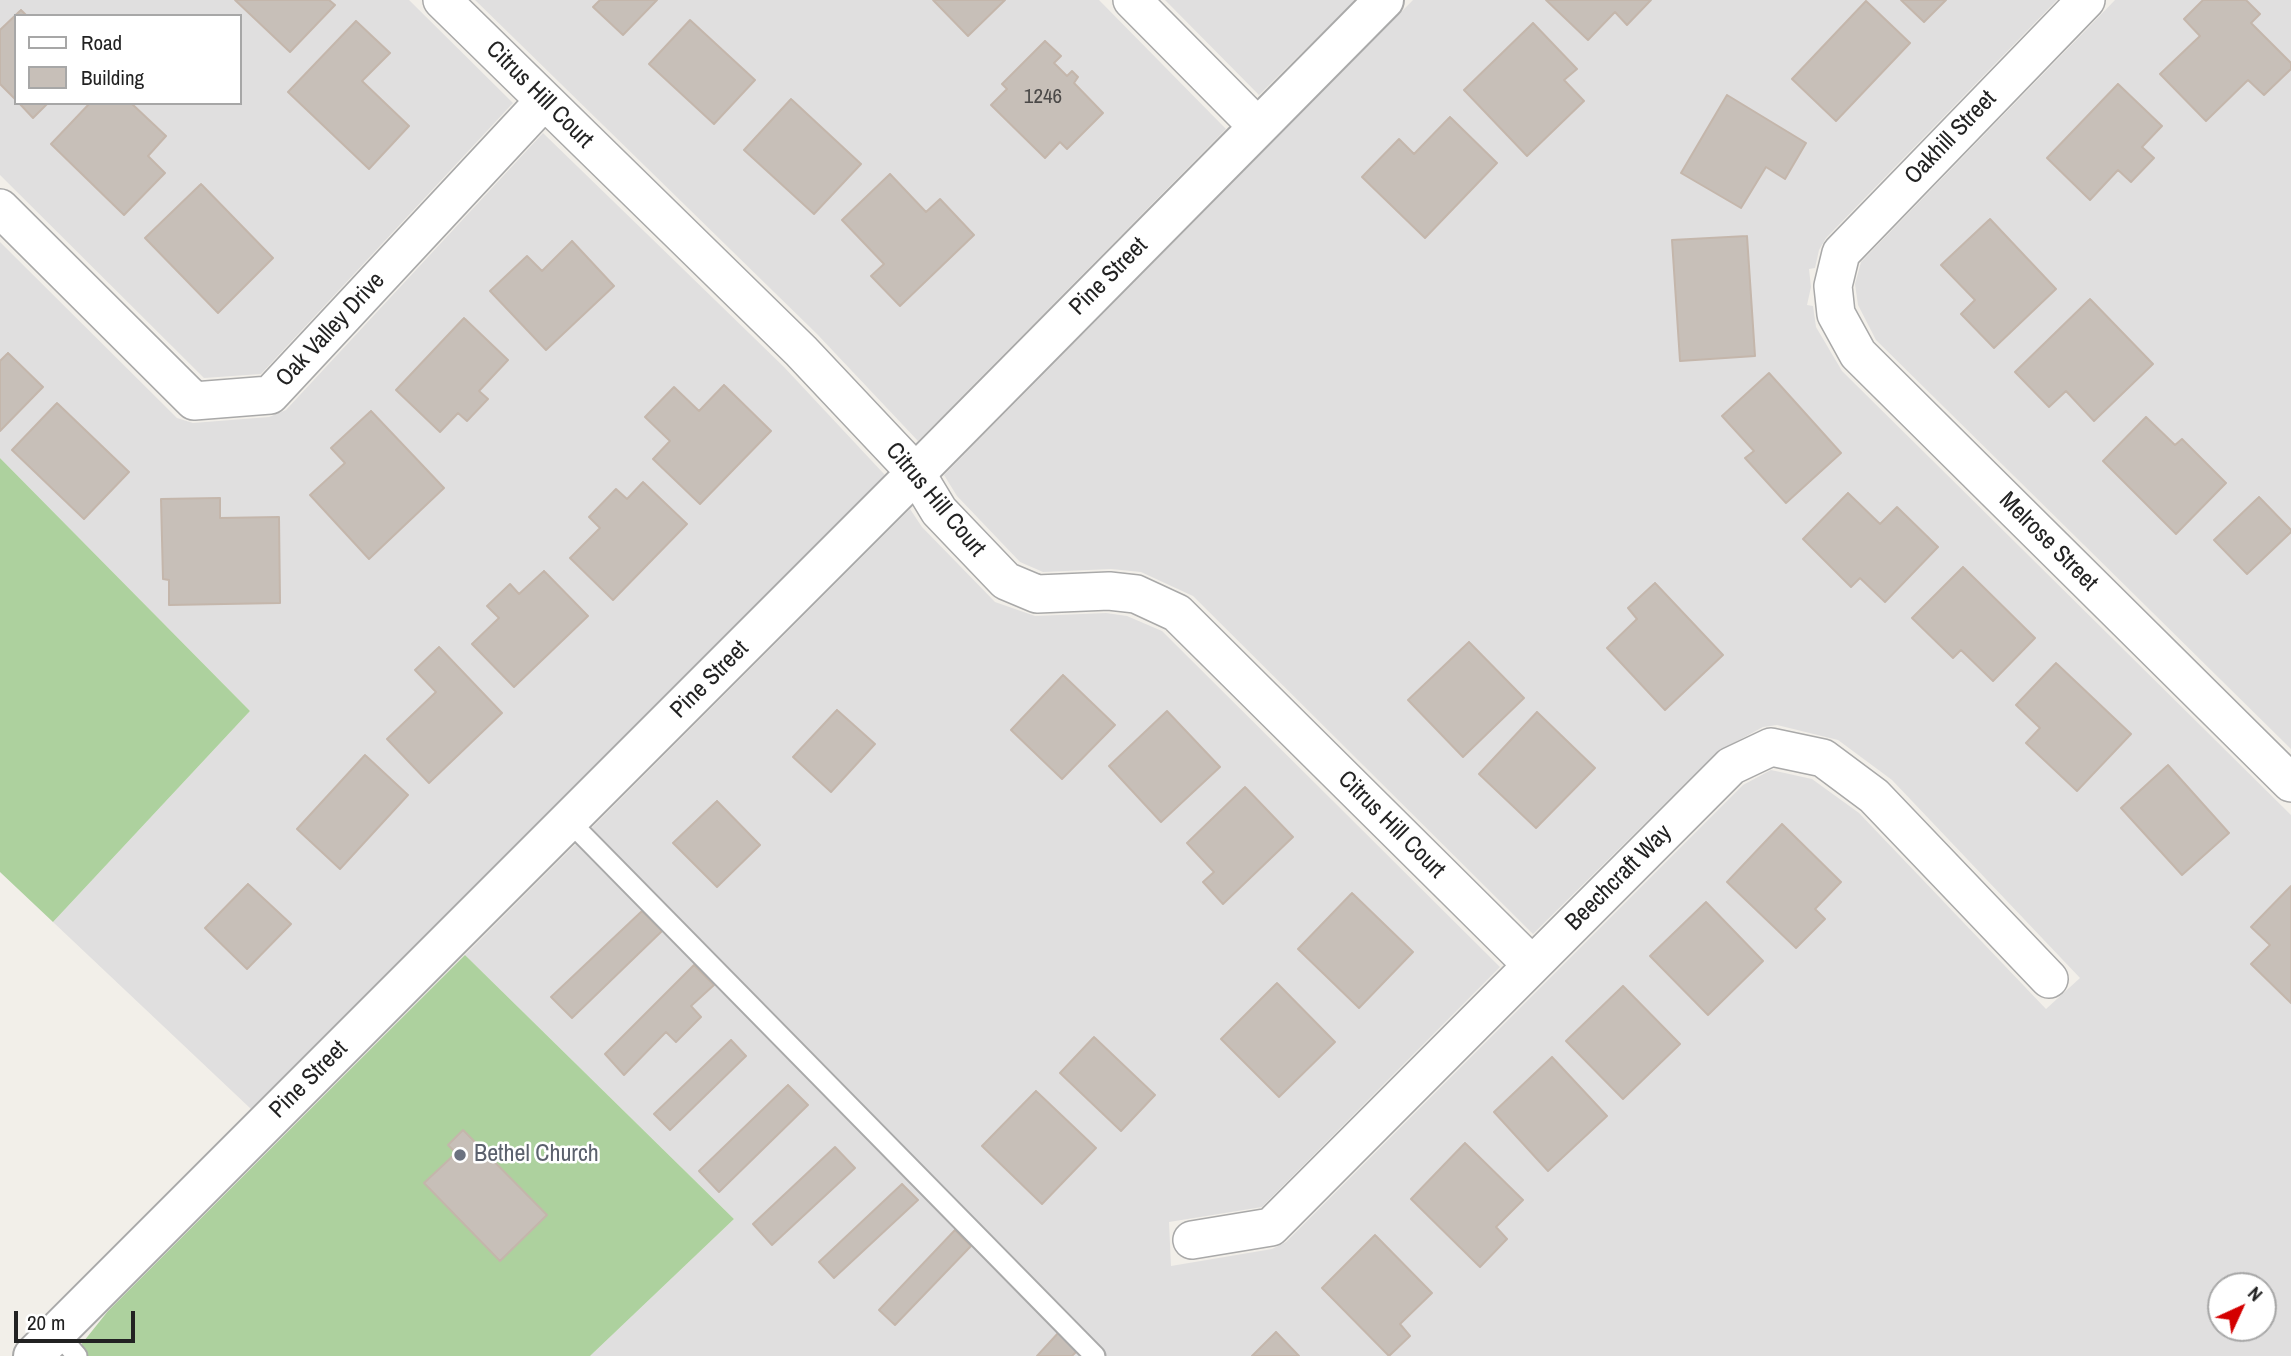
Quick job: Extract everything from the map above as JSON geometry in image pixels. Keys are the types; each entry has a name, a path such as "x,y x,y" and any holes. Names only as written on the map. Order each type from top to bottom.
{"street":[{"name":"Citrus Hill Court","path":"442,0 801,351 916,473 939,511 1006,581 1037,594 1109,591 1136,594 1177,613 1532,965"},
{"path":"1132,0 1258,127"},
{"name":"Pine Street","path":"56,1348 569,821 1384,0"},
{"name":"Oakhill Street","path":"1833,286 1841,253 2086,0"},
{"name":"Oak Valley Drive","path":"0,208 194,401 270,396 544,101"},
{"name":"Melrose Street","path":"1833,286 1836,314 1858,354 2291,783"},
{"name":"Beechcraft Way","path":"1192,1240 1271,1227 1731,766 1771,747 1823,758 1874,796 2049,979"}],"lane":[{"path":"569,821 1095,1356"}],"shaded area":[{"path":"0,0 409,0 513,103 261,374 204,378 0,175"},
{"path":"475,0 1099,0 1226,129 918,441 817,334"},
{"path":"1165,0 1355,0 1259,95"},
{"path":"1413,0 2057,0 1826,238 1819,250 1815,268 1809,269 1811,287 1807,305 1813,306 1816,327 1842,371 2291,815 2291,1356 590,1356 734,1219 465,955 910,509 922,527 995,602 1035,616 1106,613 1127,616 1162,631 1500,967 1262,1207 1169,1222 1171,1266 1272,1249 1286,1242 1743,785 1771,770 1812,779 1859,813 2046,1009 2080,978 1892,780 1838,740 1777,725 1763,727 1717,752 1533,934 1193,596 1141,572 1111,569 1043,572 1020,562 957,496 944,475"},
{"path":"2115,0 2291,0 2291,749 1876,340 1858,305 1855,284 1861,262"},
{"path":"543,133 784,367 885,475 251,1109 53,922 250,711 0,458 0,242 177,418 193,423 269,417 286,410"}],"green space":[{"path":"0,458 250,711 53,922 0,872"},
{"path":"465,955 734,1219 590,1356 72,1356 108,1311"}],"building":[{"path":"235,0 329,0 335,5 290,52"},
{"path":"600,0 657,0 623,35 593,7"},
{"path":"933,0 1005,0 968,36"},
{"path":"1546,0 1651,0 1627,25 1615,12 1588,40"},
{"path":"1901,0 1946,0 1924,22"},
{"path":"2203,0 2246,0 2260,14 2251,23 2291,63 2291,69 2264,95 2248,80 2206,121 2160,74 2200,36 2184,19"},
{"path":"1866,1 1910,43 1836,121 1792,79"},
{"path":"14,17 14,98 0,84 0,30"},
{"path":"690,20 755,80 714,124 649,64"},
{"path":"356,21 390,53 362,81 409,126 369,169 288,92"},
{"path":"1533,23 1577,69 1564,80 1584,101 1527,156 1464,90"},
{"path":"1045,41 1061,56 1054,63 1067,76 1072,71 1078,77 1074,83 1103,113 1067,149 1060,142 1045,158 991,105 1007,89 1002,84"},
{"path":"2118,84 2162,126 2142,147 2154,158 2131,182 2118,170 2090,200 2047,158"},
{"path":"1727,95 1806,143 1785,179 1766,167 1741,208 1681,173"},
{"path":"791,99 861,164 814,214 744,150"},
{"path":"21,105 46,105 33,118"},
{"path":"88,105 133,105 166,136 148,156 165,173 124,215 51,144"},
{"path":"1450,117 1497,163 1425,238 1362,177 1399,139 1414,154"},
{"path":"890,174 926,212 940,199 974,235 900,306 871,276 884,264 842,220"},
{"path":"201,184 273,258 218,313 145,238"},
{"path":"1990,219 2056,289 1994,348 1961,314 1975,300 1941,265"},
{"path":"1747,236 1755,356 1680,361 1672,240"},
{"path":"572,241 614,286 546,350 490,291 527,256 542,271"},
{"path":"2090,299 2153,364 2094,421 2066,391 2049,407 2015,372"},
{"path":"464,318 508,360 479,391 488,399 467,421 458,413 440,432 396,390"},
{"path":"8,353 43,387 0,431 0,361"},
{"path":"1769,373 1841,453 1786,503 1745,458 1754,451 1722,416"},
{"path":"724,385 771,431 700,504 653,459 670,441 645,417 674,387 699,411"},
{"path":"57,403 129,472 84,519 12,450"},
{"path":"371,411 444,488 369,559 310,495 345,463 331,448"},
{"path":"2146,417 2175,445 2182,439 2226,483 2176,534 2103,461"},
{"path":"643,482 687,524 613,600 570,558 600,528 589,517 616,489 627,499"},
{"path":"1848,493 1880,524 1897,507 1938,547 1885,602 1860,578 1851,587 1803,539"},
{"path":"2259,497 2291,532 2247,574 2214,540"},
{"path":"220,498 220,518 279,517 280,603 169,605 169,580 163,579 161,499"},
{"path":"1963,567 2035,638 1993,681 1961,650 1953,658 1912,618"},
{"path":"544,571 588,616 514,687 472,644 499,618 487,606 510,584 519,594"},
{"path":"1655,583 1723,655 1665,710 1607,648 1637,619 1628,608"},
{"path":"1469,642 1524,698 1463,757 1408,700"},
{"path":"439,647 502,713 429,783 387,739 436,692 415,670"},
{"path":"2056,663 2131,734 2077,791 2026,743 2040,728 2016,705"},
{"path":"1063,675 1115,725 1062,779 1011,730"},
{"path":"837,710 875,744 831,792 793,757"},
{"path":"1167,711 1220,767 1161,822 1109,766"},
{"path":"1537,712 1595,768 1536,828 1479,774"},
{"path":"365,755 408,795 340,869 297,829"},
{"path":"2168,765 2229,833 2182,875 2121,808"},
{"path":"1245,787 1293,837 1223,904 1203,882 1214,872 1187,843"},
{"path":"717,801 760,845 717,887 673,843"},
{"path":"1782,824 1841,882 1815,909 1825,919 1796,948 1727,882"},
{"path":"248,884 291,924 247,969 205,928"},
{"path":"2291,886 2291,1003 2251,964 2270,945 2251,927"},
{"path":"1352,893 1413,952 1359,1008 1298,949"},
{"path":"1706,902 1763,961 1708,1015 1650,956"},
{"path":"642,911 662,931 572,1018 551,997"},
{"path":"694,965 714,985 691,1006 701,1017 676,1042 666,1032 624,1075 605,1054"},
{"path":"1277,983 1335,1042 1279,1097 1221,1039"},
{"path":"1623,986 1680,1044 1623,1099 1566,1041"},
{"path":"1094,1037 1155,1095 1121,1131 1060,1073"},
{"path":"731,1040 746,1056 670,1130 654,1114"},
{"path":"1552,1057 1607,1116 1548,1171 1494,1112"},
{"path":"788,1085 808,1105 719,1192 699,1171"},
{"path":"1036,1091 1096,1148 1042,1204 982,1146"},
{"path":"463,1130 547,1215 500,1261 424,1183 456,1153 448,1145"},
{"path":"1465,1143 1523,1200 1496,1227 1507,1239 1480,1267 1411,1199"},
{"path":"835,1147 855,1168 772,1245 753,1224"},
{"path":"902,1184 918,1200 834,1278 819,1262"},
{"path":"955,1230 971,1246 895,1325 879,1310"},
{"path":"1375,1235 1432,1293 1400,1324 1410,1336 1389,1356 1322,1288"},
{"path":"1060,1331 1079,1349 1072,1356 1037,1356"},
{"path":"1276,1332 1299,1356 1252,1356"}],"place":[{"name":"Bethel Church","path":"460,1155"}]}
